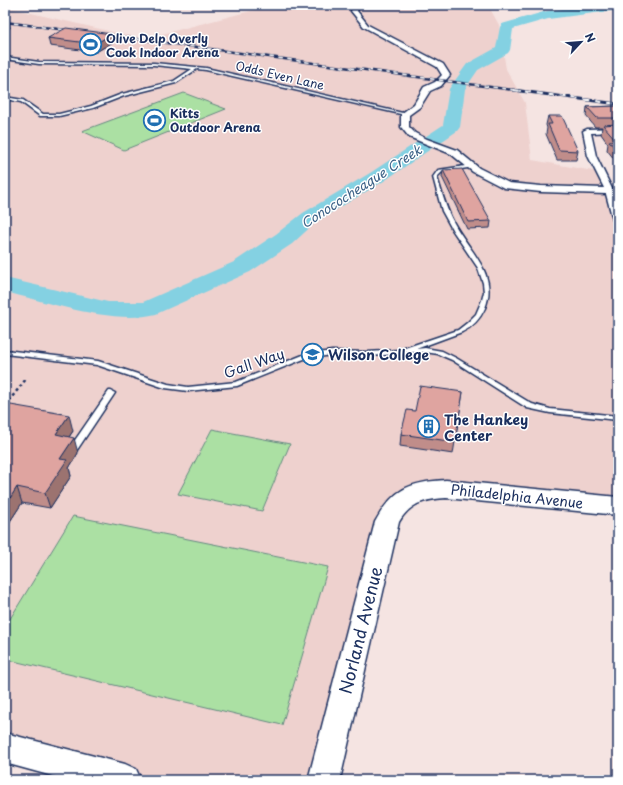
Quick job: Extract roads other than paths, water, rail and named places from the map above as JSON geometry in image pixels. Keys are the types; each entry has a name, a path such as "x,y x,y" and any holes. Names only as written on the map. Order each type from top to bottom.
{"main road":[{"name":"Philadelphia Avenue","path":"417,492 430,489 465,490 618,506"},
{"name":"Norland Avenue","path":"324,780 386,522 398,504 406,497 417,492"},
{"path":"5,748 125,780"}],"street":[{"path":"357,5 354,11 366,26 440,66 446,75 438,84 427,89 420,97 417,106 405,114 405,127 412,135 450,150 472,166 507,186 541,189 609,191"},
{"path":"618,130 587,131 587,141 590,154 609,191 618,220"}],"lane":[{"name":"Odds Even Lane","path":"5,58 39,63 154,64 196,68 405,114"},
{"path":"5,98 22,101 42,115 59,115 92,107 123,96 175,82 196,68"},
{"name":"Gall Way","path":"5,352 98,362 167,386 188,389 237,384 303,358 332,353 368,354 400,352 460,331 469,326 477,318 485,303 487,290 485,278 480,266 466,247 446,213 434,177 440,171 472,166"},
{"path":"400,352 426,350 440,352 454,359 530,406 550,412 618,418"},
{"path":"74,448 111,394"}],"waterway":[{"name":"Conococheague Creek","path":"5,285 108,309 147,309 242,267 284,239 310,217 377,177 451,127 457,89 472,67 503,50 507,27 547,15 618,6"}],"railway":[{"path":"5,22 74,31"},
{"path":"100,34 521,91"},
{"path":"513,90 618,104"}],"place":[{"name":"Olive Delp Overly Cook Indoor Arena","path":"91,45"},
{"name":"Kitts Outdoor Arena","path":"155,120"},
{"name":"Wilson College","path":"312,354"},
{"name":"The Hankey Center","path":"429,427"}]}
